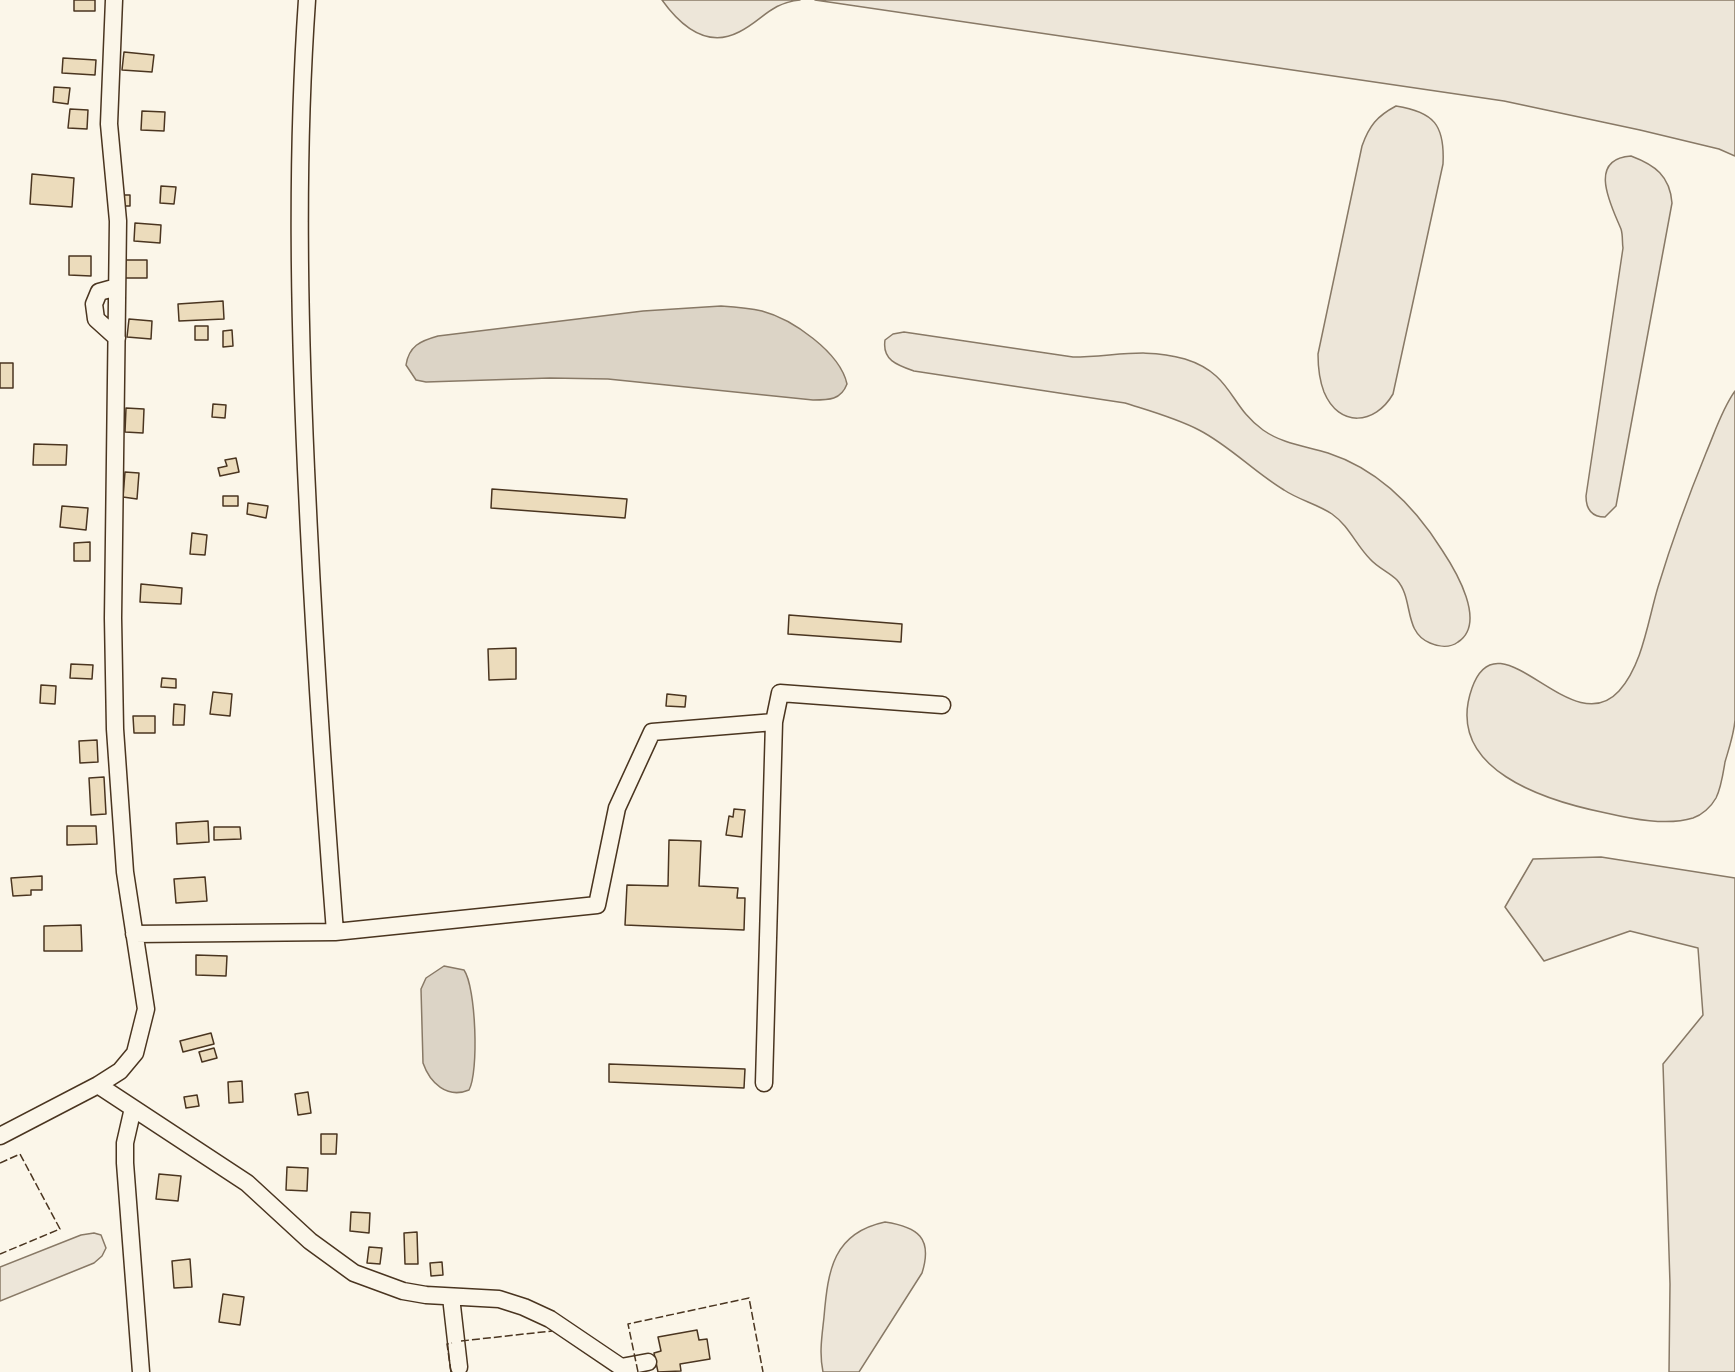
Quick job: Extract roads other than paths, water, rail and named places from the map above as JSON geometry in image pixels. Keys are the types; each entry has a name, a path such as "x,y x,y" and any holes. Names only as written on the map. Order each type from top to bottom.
{"street":[{"path":"0,1136 98,1085 120,1071 135,1053 146,1009 125,872 115,729 113,618 118,221 109,124 114,0"},
{"path":"307,0 299,147 299,306 314,650 335,932"},
{"path":"117,287 99,292 94,304 96,319 117,338"},
{"path":"764,1083 774,722 780,693 942,705"},
{"path":"134,933 335,932 597,905 617,808 652,732 774,722"},
{"path":"98,1085 247,1183 310,1241 354,1273 403,1291 451,1297 499,1299 524,1307 550,1320 621,1367 648,1362"},
{"path":"133,1108 125,1143 125,1163 137,1344 141,1372"},
{"path":"451,1297 459,1367"}]}
